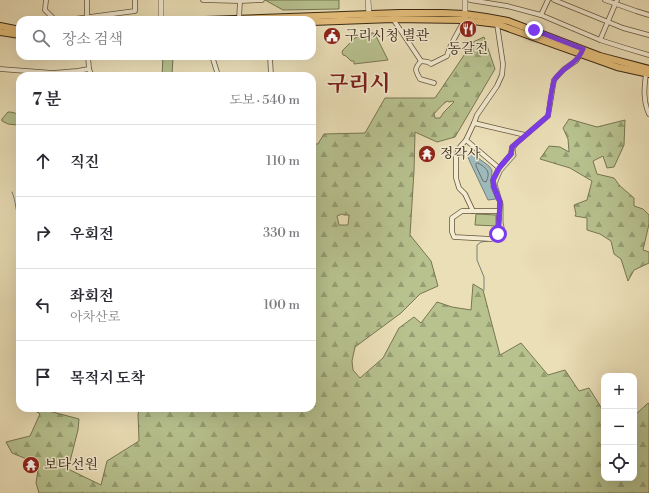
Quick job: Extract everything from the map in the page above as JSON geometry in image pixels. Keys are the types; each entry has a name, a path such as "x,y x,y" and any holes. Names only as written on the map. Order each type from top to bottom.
{"main road":[{"path":"316,17 399,13 443,13 497,24 582,52 600,56 648,73"},
{"path":"316,22 486,16 508,21 582,52"},
{"path":"0,26 16,29"},
{"path":"0,32 16,34"}],"street":[{"path":"46,0 45,10 51,16"},
{"path":"87,0 87,16"},
{"path":"95,16 135,11 135,0"},
{"path":"161,0 161,16"},
{"path":"203,0 262,0"},
{"path":"368,0 369,15"},
{"path":"393,19 421,60 431,64 447,56 448,49 461,28 464,17 465,0"},
{"path":"470,0 489,1 541,15 600,40 649,55"},
{"path":"541,15 548,0"},
{"path":"554,0 623,28 649,35"},
{"path":"605,0 616,2 649,15"},
{"path":"239,16 240,1"},
{"path":"600,40 616,2"},
{"path":"473,211 466,194 459,188 456,178 456,157 459,148 466,140 477,115 497,86 502,75 503,64 497,24"},
{"path":"499,212 462,211 452,218 452,232 454,237 491,239 498,234 500,202 493,180 499,168 511,154 512,147 548,116 554,80 564,69 576,61 582,52"},
{"path":"89,60 91,72"},
{"path":"213,60 217,72"},
{"path":"270,60 271,72"},
{"path":"421,60 416,67 416,71 420,79 434,83"},
{"path":"0,69 40,72"},
{"path":"65,72 90,69"},
{"path":"648,73 644,88 645,106 649,114"},
{"path":"474,123 525,135"},
{"path":"466,140 499,168"}],"green space":[{"path":"265,0 339,0 339,9 283,10"},
{"path":"363,33 375,34 388,60 354,64 354,61 351,61 343,55 343,50 355,38"},
{"path":"484,37 495,69 455,137 437,142 415,132 410,235 431,261 438,286 420,294 401,313 355,347 352,361 353,370 360,378 383,358 399,328 414,317 421,323 437,302 452,307 471,310 473,284 483,290 500,355 521,343 548,375 565,370 579,391 589,388 601,407 601,481 637,481 637,413 649,403 649,493 39,493 36,483 39,464 12,453 6,442 30,436 40,414 37,412 53,412 79,419 78,430 68,469 101,485 107,461 139,441 139,412 316,412 316,144 318,144 324,134 365,133 385,98 435,98 473,42","holes":["447,101 454,102 440,118 435,118 434,114 440,107","342,214 349,215 348,225 339,225 337,216"]},
{"path":"163,60 173,60 172,72 162,72"},
{"path":"8,112 16,114 16,125 8,124 2,121"},
{"path":"569,119 597,127 625,120 624,145 614,167 607,168 603,156 593,161 597,174 614,178 620,186 634,198 634,206 643,209 649,215 649,224 643,250 649,252 649,263 634,270 628,281 621,259 614,254 611,241 600,234 587,230 587,218 575,216 574,205 587,200 592,181 570,168 540,159 549,146 560,147 569,152 568,139 563,128"},
{"path":"476,214 496,215 496,226 475,225"}],"water":[{"path":"470,152 492,170 491,187 496,199 488,200 468,157"}],"waterway":[{"path":"493,240 501,238 505,233 503,222 503,204 497,184 502,172 516,156 515,149 518,145"},
{"path":"12,192 16,206"},
{"path":"484,290 484,277 477,260 477,245 481,242 488,241"}],"place":[{"name":"동갈전","path":"468,29"},
{"name":"구리시청 별관","path":"332,36"},
{"name":"정각사","path":"427,154"},
{"name":"보타선원","path":"31,465"}],"district":[{"name":"구리시","path":"359,84"}],"route":[{"path":"498,234 500,202 493,180 499,168 511,154 512,147 548,116 554,80 564,69 576,61 582,54 583,49 534,30"}]}
